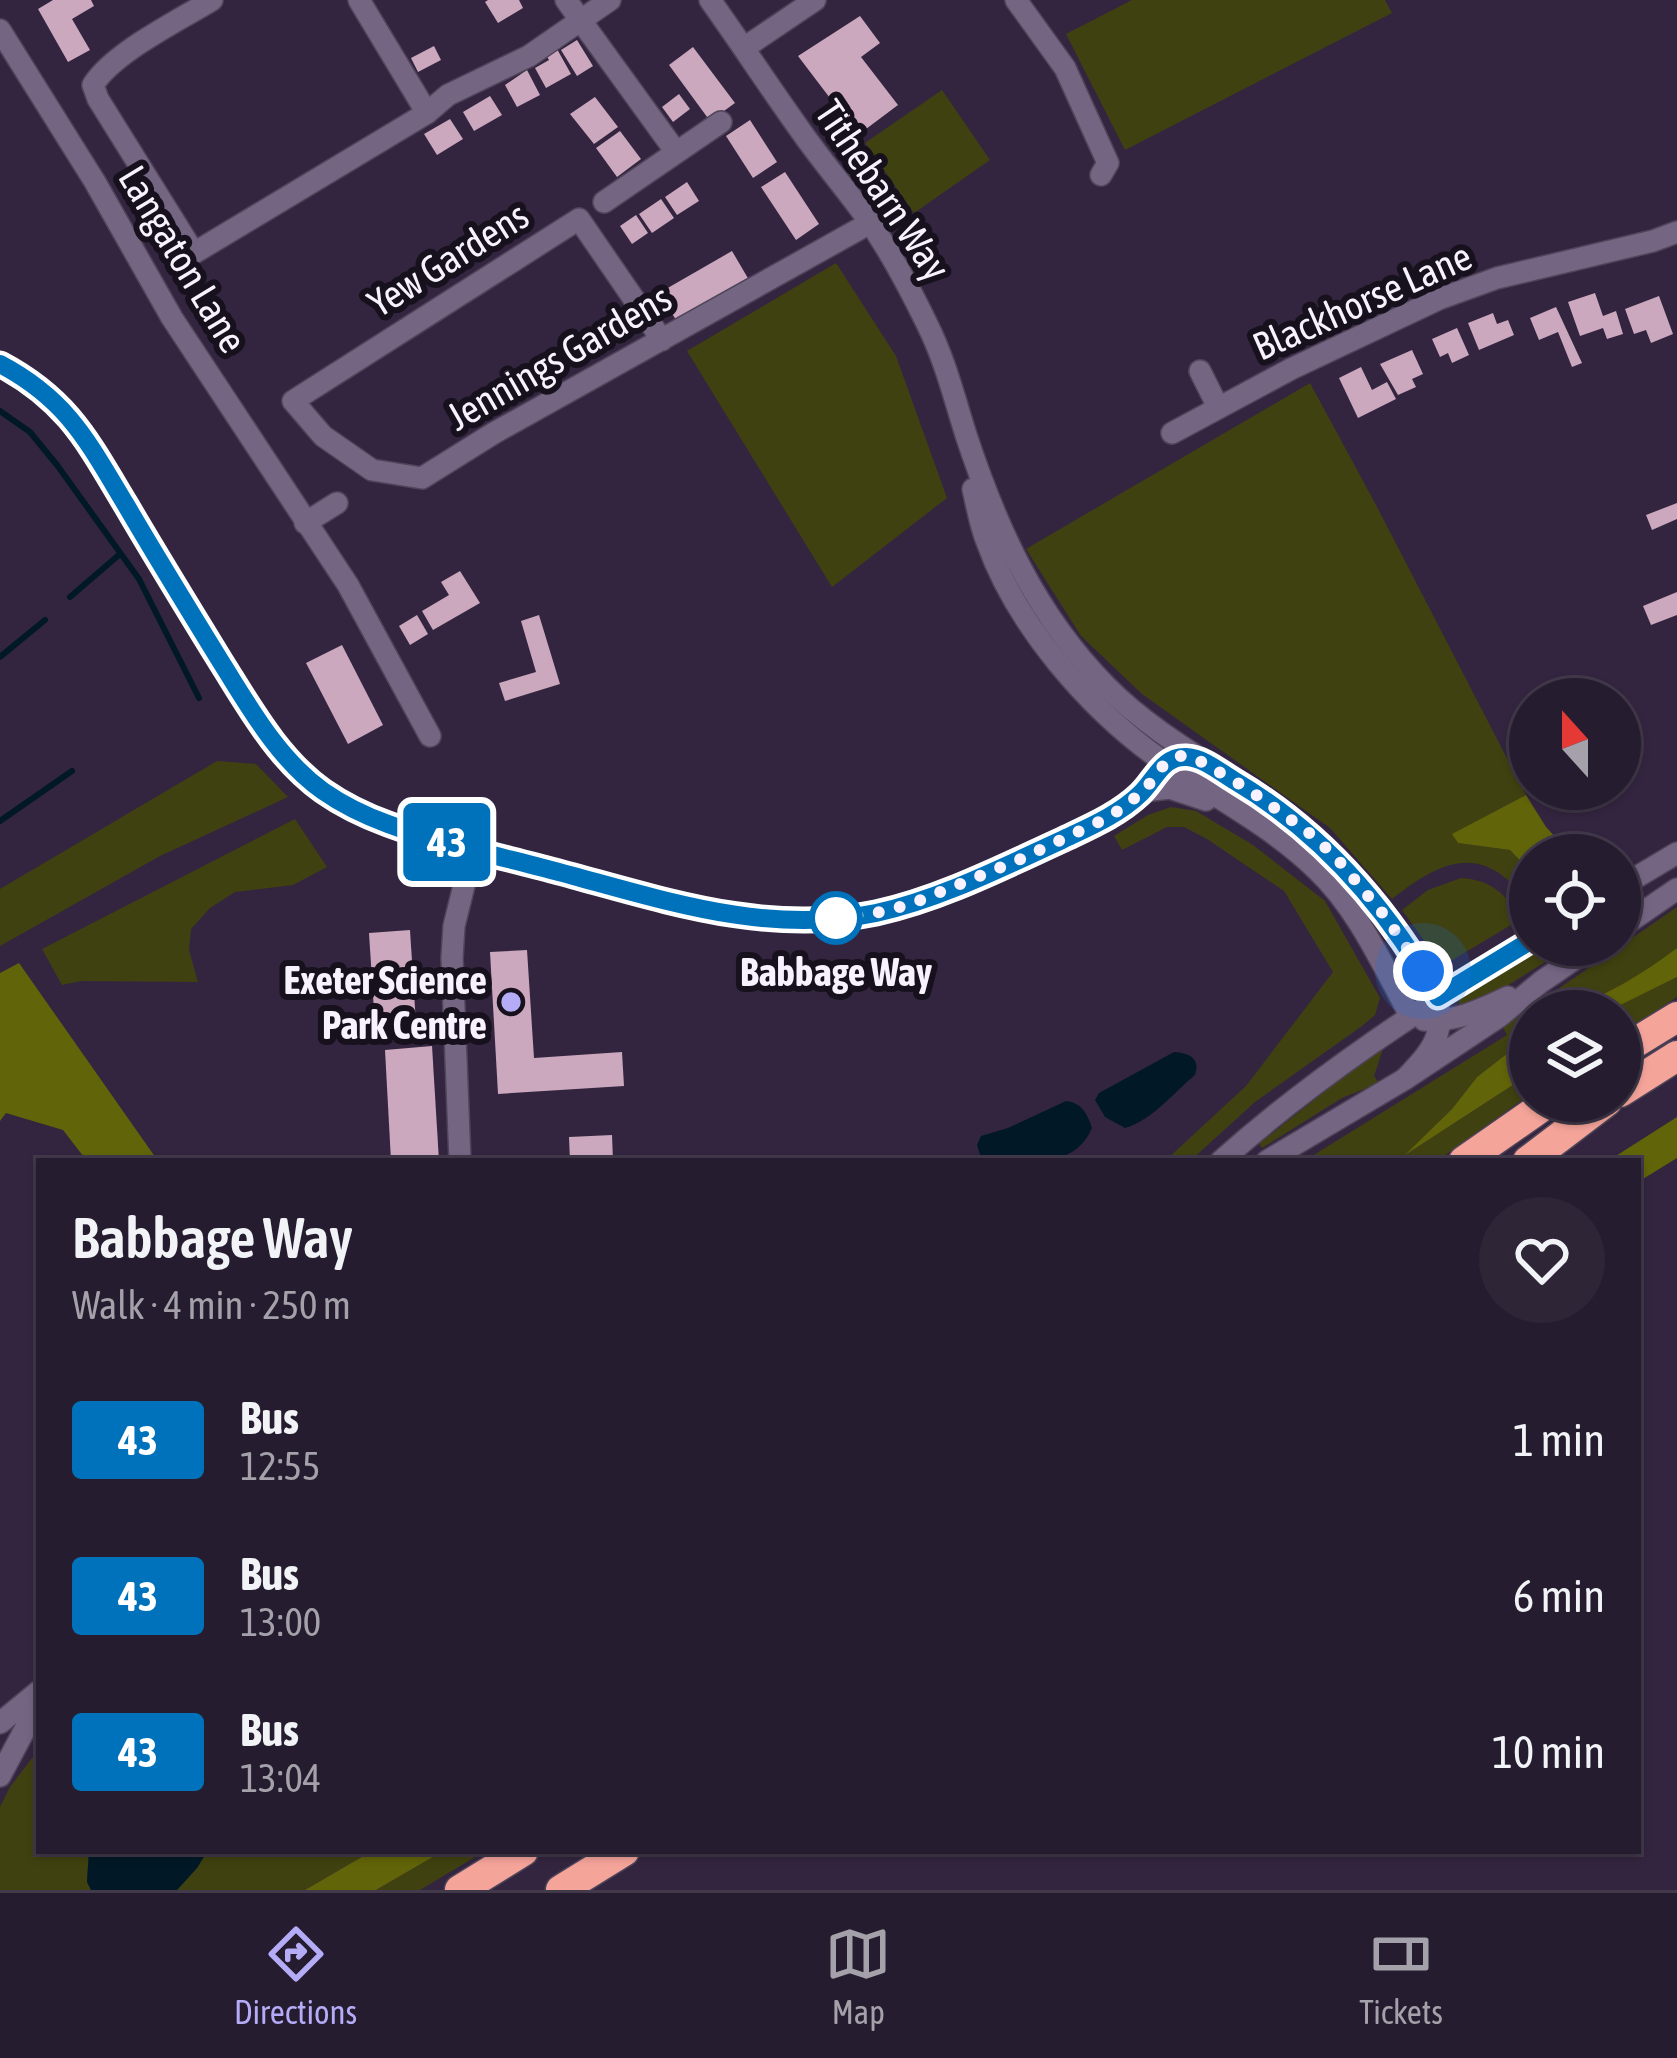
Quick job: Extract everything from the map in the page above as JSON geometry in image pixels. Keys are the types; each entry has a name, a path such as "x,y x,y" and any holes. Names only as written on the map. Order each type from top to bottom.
{"highway":[{"path":"1641,1039 1677,1017"},
{"path":"1641,1079 1677,1056"},
{"path":"1468,1158 1520,1122"},
{"path":"1532,1158 1579,1122"},
{"path":"460,1890 518,1854"},
{"path":"561,1890 619,1854"}],"street":[{"path":"212,0 141,43 100,74 93,85 194,253 427,113 448,95 530,56 610,0"},
{"path":"359,0 427,113"},
{"path":"566,0 676,152"},
{"name":"Tithebarn Way","path":"710,0 870,223 928,326 951,380 1000,530 1041,606 1067,644 1163,748 1165,763"},
{"path":"744,48 814,0"},
{"path":"1016,0 1065,68 1108,163 1101,175"},
{"name":"Langaton Lane","path":"0,30 95,182 172,318 348,586 430,736"},
{"path":"604,202 722,122"},
{"name":"Yew Gardens","path":"292,401 579,219 662,340"},
{"name":"Jennings Gardens","path":"292,401 323,436 372,470 422,478 870,223"},
{"name":"Blackhorse Lane","path":"1172,433 1439,299 1497,278 1677,232"},
{"name":"Blackhorse Lane","path":"1200,371 1218,407"},
{"name":"Tithebarn Way","path":"966,435 984,536 1024,616 1071,677 1137,742 1273,831 1321,874 1363,931 1410,1016"},
{"path":"305,524 337,503"},
{"name":"Tithebarn Way","path":"1136,714 1195,758 1248,789 1334,855 1384,915 1438,997"},
{"path":"642,896 724,915 786,922 872,914 911,904 1021,859 1111,816 1144,791 1165,763 1180,756 1195,758"},
{"name":"Tithebarn Way","path":"1144,791 1170,788 1200,796 1283,843"},
{"path":"1641,874 1677,853"},
{"path":"460,1158 452,958 470,857"},
{"path":"1641,914 1677,889"},
{"path":"1225,1158 1314,1083 1509,953"},
{"path":"1272,1158 1406,1079 1564,966"},
{"path":"1410,1016 1438,1021 1471,1016 1541,982"},
{"path":"1406,1079 1437,1036 1438,997"},
{"path":"0,1723 36,1693"},
{"path":"0,1776 36,1709"},
{"path":"0,1748 25,1729"}],"shaded area":[{"path":"1132,0 1385,0 1392,13 1125,150 1066,34"},
{"path":"942,90 990,160 914,213 865,143"},
{"path":"836,263 896,356 947,498 832,587 687,351"},
{"path":"1310,383 1509,762 1509,804 1453,834 1458,843 1509,850 1509,882 1481,865 1464,863 1430,873 1392,899 1330,828 1142,694 1081,636 1026,549"},
{"path":"217,761 256,764 288,797 160,856 0,946 0,889"},
{"path":"1509,804 1509,810 1535,810 1552,834 1509,834 1509,850 1458,843 1452,834"},
{"path":"1171,807 1196,811 1253,845 1325,901 1380,998 1375,1015 1255,1102 1193,1158 1168,1158 1246,1086 1333,972 1284,891 1207,839 1184,827 1167,827 1122,850 1114,836"},
{"path":"295,819 327,867 293,885 235,892 210,908 191,929 189,950 198,982 62,985 42,949"},
{"path":"1461,878 1481,882 1509,902 1509,926 1449,962 1431,950 1402,910 1428,890"},
{"path":"1677,907 1677,948 1617,990 1557,990 1591,966 1641,966 1641,932"},
{"path":"1677,948 1677,977 1641,995 1641,990 1611,990 1623,984"},
{"path":"19,963 156,1158 85,1158 63,1130 6,1113 0,1121 0,973"},
{"path":"1510,966 1539,966 1477,1005 1463,1008 1459,998"},
{"path":"1677,977 1677,997 1641,1020 1641,994"},
{"path":"1509,1023 1509,1052 1477,1077 1411,1151 1509,1088 1509,1109 1441,1158 1309,1158 1507,1035 1503,1027"},
{"path":"1383,1049 1374,1076 1379,1083 1342,1098 1262,1148 1259,1144"},
{"path":"1509,1052 1509,1088 1405,1155 1452,1109 1477,1077"},
{"path":"1677,1117 1677,1158 1641,1180 1641,1158 1613,1158"},
{"path":"36,1753 36,1854 89,1854 91,1890 0,1890 0,1807"},
{"path":"205,1854 367,1854 305,1890 177,1890"},
{"path":"367,1854 438,1854 376,1890 305,1890"},
{"path":"438,1854 480,1854 420,1890 376,1890"}],"water":[{"path":"1174,1052 1192,1058 1195,1075 1135,1124 1125,1128 1105,1117 1095,1100 1099,1093"},
{"path":"1066,1101 1083,1110 1092,1128 1072,1152 1059,1158 981,1158 977,1145 981,1136"},
{"path":"89,1854 206,1854 177,1890 91,1890"}],"building":[{"path":"53,0 91,0 94,6 72,19 90,50 68,62 38,9"},
{"path":"488,0 519,0 523,8 498,23"},
{"path":"860,16 880,43 861,57 898,105 858,135 798,56"},
{"path":"577,40 593,66 577,76 561,50"},
{"path":"434,46 441,60 418,72 411,58"},
{"path":"693,47 735,103 710,121 669,65"},
{"path":"557,49 571,74 546,88 535,68"},
{"path":"527,70 540,95 517,107 505,85"},
{"path":"679,94 690,109 673,122 662,107"},
{"path":"490,96 502,115 474,131 463,112"},
{"path":"595,97 618,127 594,144 570,114"},
{"path":"450,119 463,139 437,155 424,134"},
{"path":"750,120 777,162 753,178 726,136"},
{"path":"620,131 641,159 617,177 596,148"},
{"path":"785,172 819,224 796,240 761,187"},
{"path":"687,182 699,201 677,215 665,197"},
{"path":"661,199 674,218 652,233 639,214"},
{"path":"636,215 648,233 632,244 620,226"},
{"path":"732,251 749,280 678,323 659,293"},
{"path":"1595,293 1603,316 1616,311 1623,334 1607,339 1603,328 1580,336 1568,302"},
{"path":"1659,296 1673,334 1651,343 1646,330 1634,334 1625,309"},
{"path":"1556,307 1582,363 1572,367 1558,332 1539,340 1530,318"},
{"path":"1493,313 1497,324 1508,320 1514,335 1479,350 1468,323"},
{"path":"1457,328 1469,355 1452,363 1448,353 1440,357 1432,339"},
{"path":"1412,350 1423,374 1412,379 1416,387 1398,395 1380,364"},
{"path":"1361,367 1372,390 1387,382 1396,399 1358,418 1339,378"},
{"path":"1677,503 1677,519 1652,530 1646,515"},
{"path":"460,571 480,603 433,630 422,611 449,595 441,582"},
{"path":"1677,592 1677,615 1651,625 1643,606"},
{"path":"417,615 428,634 410,645 399,626"},
{"path":"539,615 560,684 505,701 499,683 536,672 521,621"},
{"path":"342,645 383,725 348,744 306,663"},
{"path":"410,930 417,1039 376,1042 369,933"},
{"name":"Exeter Science Park Centre","path":"527,950 534,1058 622,1052 624,1086 498,1094 490,952"},
{"path":"432,1046 439,1158 391,1158 385,1050"},
{"path":"612,1135 613,1158 570,1158 569,1137"}],"waterway":[{"path":"0,411 30,432 139,579 199,698"},
{"path":"70,597 120,554"},
{"path":"0,657 45,620"},
{"path":"0,821 72,771"}],"bus line":[{"name":"43","path":"0,364 46,394 92,446 272,740 322,791 369,817 642,896 724,915 786,922 872,914 911,904 1021,859 1111,816 1144,791 1165,763 1180,756 1195,758 1248,789 1334,855 1384,915 1438,997 1509,954"}],"place":[{"name":"Babbage Way","path":"836,918"},
{"name":"Exeter Science Park Centre","path":"511,1002"}],"route":[{"path":"836,918 911,904 1021,859 1111,816 1144,791 1165,763 1180,756 1195,758 1248,789 1334,855 1423,971"}]}
